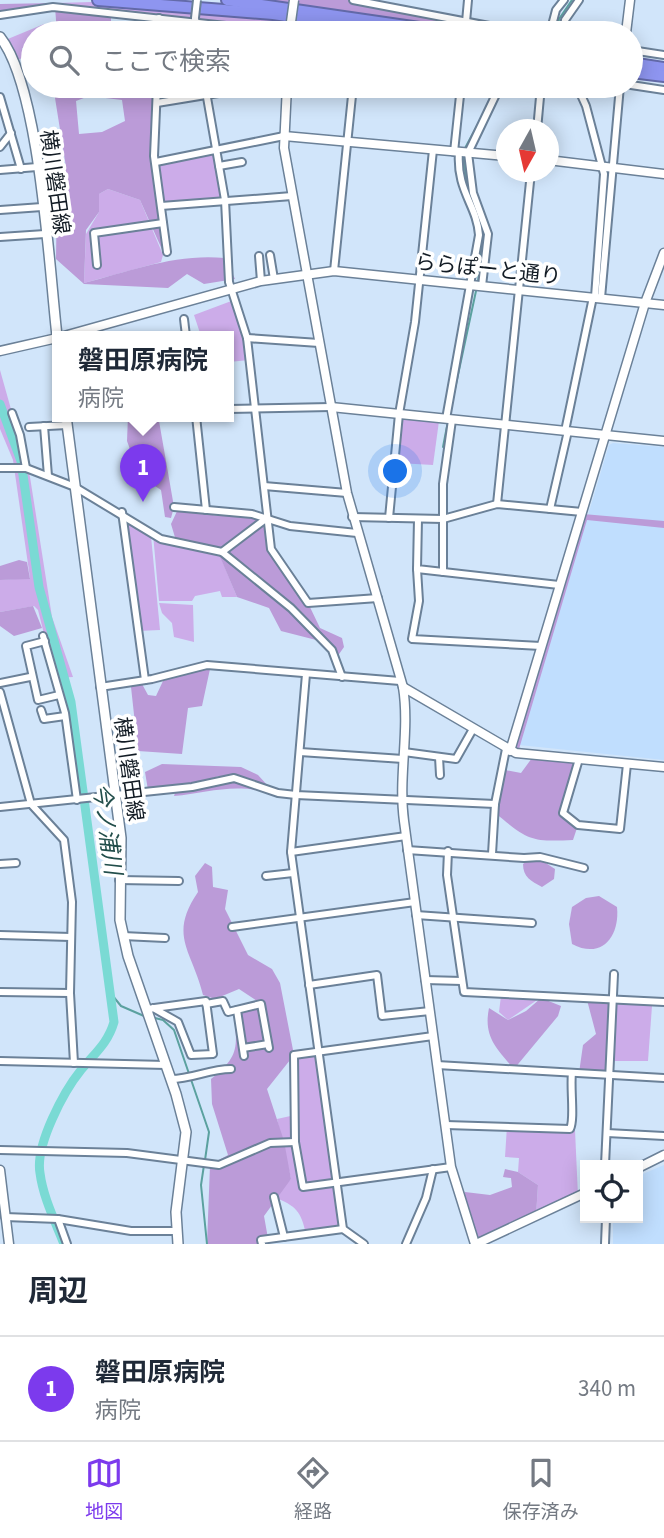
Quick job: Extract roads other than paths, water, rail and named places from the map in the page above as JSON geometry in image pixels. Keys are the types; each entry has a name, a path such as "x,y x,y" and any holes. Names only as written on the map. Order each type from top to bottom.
{"highway":[{"path":"97,0 273,14 321,21"},
{"path":"227,0 371,21"},
{"path":"643,65 664,68"},
{"path":"643,73 664,76"}],"main road":[{"name":"横川磐田線","path":"0,37 19,72 21,83"},
{"name":"横川磐田線","path":"24,98 37,167 56,331"},
{"name":"横川磐田線","path":"67,422 121,838 119,880 123,936 150,1009 186,1132 177,1244"}],"street":[{"path":"195,20 197,0"},
{"path":"291,21 294,0"},
{"path":"353,0 381,2 462,21"},
{"path":"466,21 468,0"},
{"path":"553,21 556,10 564,0"},
{"path":"565,21 579,0"},
{"path":"627,21 630,0"},
{"path":"0,15 53,7 203,21"},
{"path":"643,52 664,55"},
{"path":"643,87 664,90"},
{"path":"0,97 3,116 11,133 21,169"},
{"path":"157,98 156,162 167,251"},
{"path":"157,103 185,98"},
{"path":"208,98 225,200 231,288 247,338 271,549 308,603 378,598"},
{"path":"285,98 284,136 292,196 347,493 401,684 406,719 402,799 407,850 451,1167 475,1244 580,1195"},
{"path":"334,271 352,98"},
{"path":"443,572 445,455 449,419 488,234 460,153 460,98"},
{"path":"460,153 493,98"},
{"path":"538,119 540,98"},
{"path":"585,98 607,167"},
{"path":"550,509 608,243 607,167 618,98"},
{"path":"0,147 11,133"},
{"path":"156,162 284,136 496,155"},
{"path":"389,518 399,414 419,279 433,150"},
{"path":"559,161 664,174"},
{"path":"219,166 243,162"},
{"path":"0,170 37,167"},
{"path":"497,505 530,182"},
{"path":"161,206 292,196"},
{"path":"0,210 42,207"},
{"path":"97,265 94,233 163,223"},
{"path":"0,237 45,234"},
{"path":"492,854 495,804 508,750 645,303 664,253"},
{"path":"270,255 274,279"},
{"path":"258,256 261,281"},
{"name":"ららぽーと通り","path":"231,288 308,273 334,271 664,304"},
{"path":"81,331 231,288"},
{"path":"184,319 185,331"},
{"path":"0,351 52,338"},
{"path":"247,338 319,343"},
{"path":"234,409 331,407 664,441"},
{"path":"12,413 20,435 26,468"},
{"path":"29,427 62,422"},
{"path":"197,422 206,510"},
{"path":"44,426 48,476"},
{"path":"0,468 26,468 48,476 122,512 161,539 222,552 291,608 332,650 342,677"},
{"path":"264,486 347,493"},
{"path":"352,517 443,519 497,505 582,512"},
{"path":"174,506 267,517 290,526 357,533"},
{"path":"122,512 145,680"},
{"path":"222,552 267,517"},
{"path":"418,519 419,601 412,639 541,646"},
{"path":"417,569 559,585"},
{"path":"60,695 38,700 30,677 26,646 44,639 60,695 65,716 77,800"},
{"path":"100,687 145,680 207,665 401,684 508,750 664,767"},
{"path":"306,674 291,852 343,1229"},
{"path":"0,683 30,677"},
{"path":"0,692 31,804 64,841 72,902 70,993 77,1063"},
{"path":"41,710 44,719 65,716"},
{"path":"0,729 10,727"},
{"path":"300,752 456,759 473,729"},
{"path":"439,757 440,775"},
{"path":"579,759 563,813 578,825 620,829 626,764"},
{"path":"0,807 115,797 192,787 234,778 278,793 296,795 495,804"},
{"path":"291,852 406,836"},
{"path":"407,850 540,857 584,868"},
{"path":"448,851 447,874 464,992 664,1002"},
{"path":"0,864 16,863"},
{"path":"267,876 293,873"},
{"path":"119,880 179,881"},
{"path":"232,927 415,902"},
{"path":"416,915 532,923"},
{"path":"0,935 71,937"},
{"path":"123,936 165,938"},
{"path":"605,1160 614,974"},
{"path":"309,985 377,975 382,1016 430,1011"},
{"path":"425,980 463,981"},
{"path":"0,992 70,993"},
{"path":"206,1001 213,1054 194,1056 189,1053 177,1023 150,1009 206,1001"},
{"path":"206,1004 223,1001 226,1011 261,1004 268,1046 243,1052 237,1010"},
{"path":"433,1035 294,1055 295,1142 303,1187 451,1167"},
{"path":"0,1061 166,1065"},
{"path":"437,1065 664,1078"},
{"path":"171,1079 186,1078 210,1069 231,1069"},
{"path":"446,1125 570,1129 573,1122 569,1094 572,1073"},
{"path":"607,1133 664,1136"},
{"path":"0,1150 127,1153 219,1166 278,1141 295,1142"},
{"path":"643,1166 664,1155"},
{"path":"406,1244 426,1198 433,1169"},
{"path":"0,1170 9,1244"},
{"path":"274,1198 284,1237"},
{"path":"5,1217 58,1219 131,1231 176,1231"},
{"path":"58,1219 67,1244"},
{"path":"605,1244 606,1223"},
{"path":"262,1244 261,1240 343,1229 364,1244"}],"waterway":[{"path":"559,21 572,0"},
{"path":"464,150 485,111"},
{"path":"463,155 468,191"},
{"path":"478,282 483,228"},
{"path":"450,412 476,291"},
{"name":"今ノ浦川","path":"0,404 21,461 39,587 71,702 114,1022 105,1042 67,1091 52,1119 42,1148 42,1182 64,1244"},
{"path":"443,447 448,421"},
{"path":"108,990 121,1006 144,1016"},
{"path":"155,1018 163,1020 174,1030 209,1132 205,1160"},
{"path":"204,1165 201,1185 207,1244"}],"place":[{"name":"磐田原病院","path":"143,502"}]}
